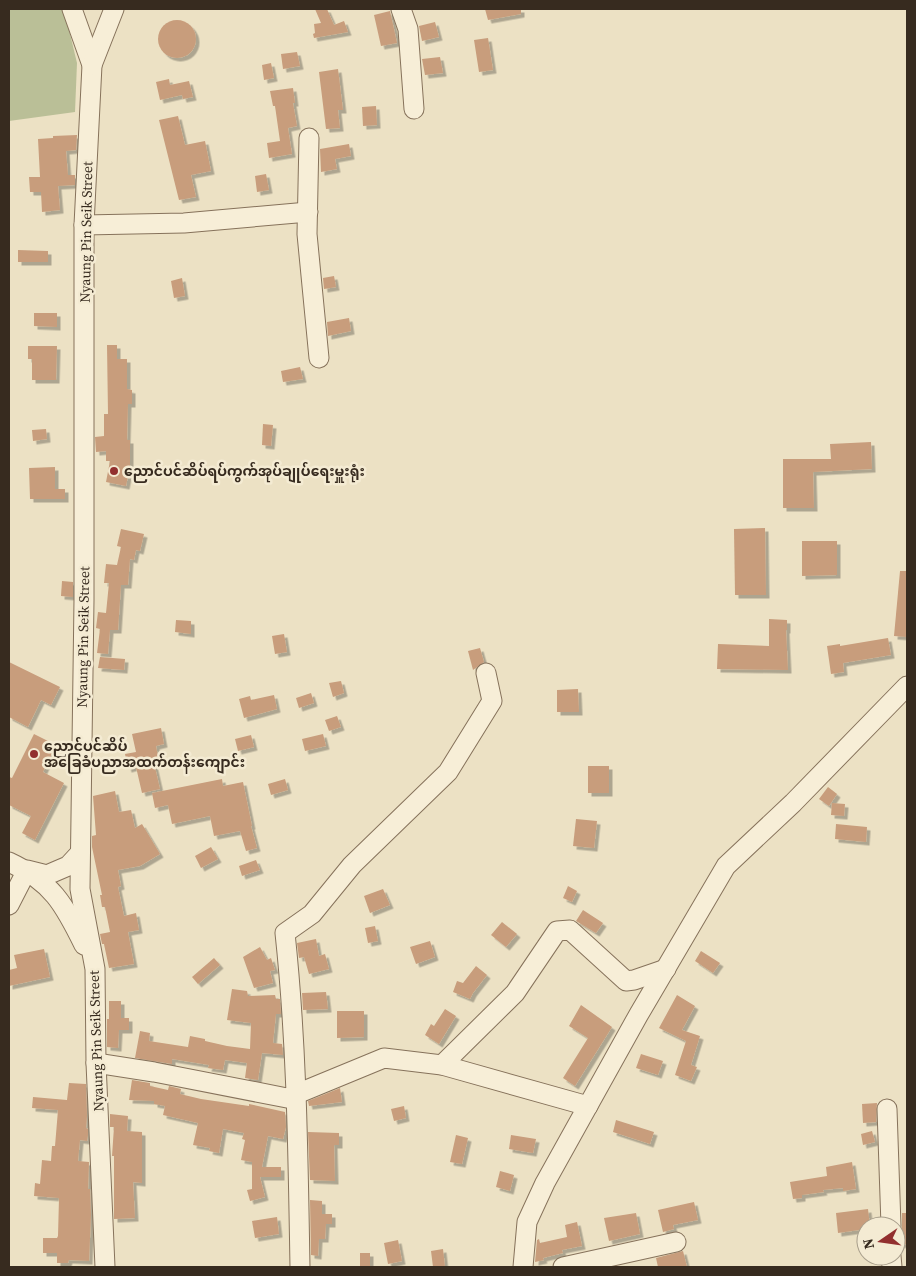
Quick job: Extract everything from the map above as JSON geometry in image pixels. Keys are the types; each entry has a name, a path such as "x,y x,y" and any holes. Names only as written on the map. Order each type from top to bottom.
{"street":[{"name":"Nyaung Pin Seik Street","path":"72,9 92,64 84,225 84,600 80,890 95,969 96,1063 105,1267"},
{"path":"92,64 114,9"},
{"path":"401,9 408,29 414,109"},
{"path":"309,138 307,234 320,358"},
{"path":"84,225 184,223 308,212"},
{"path":"300,1267 297,1094 292,998 285,933 312,914 352,865 448,772 492,701 486,673"},
{"path":"523,1267 527,1222 545,1183 726,866 793,802 907,686"},
{"path":"9,862 27,870 47,875 68,866 80,853"},
{"path":"9,905 27,870"},
{"path":"27,870 52,890 67,911 95,969"},
{"path":"442,1064 515,993 557,931 570,930 626,981 666,969"},
{"path":"96,1063 154,1072 287,1098 384,1058 442,1064 588,1106"},
{"path":"887,1109 891,1216"},
{"path":"563,1267 676,1242"},
{"path":"99,1267 105,1267"}],"green space":[{"path":"9,9 64,9 77,63 75,112 9,121"}],"building":[{"path":"315,9 327,9 334,25 344,21 348,32 314,38 314,24 321,23"},
{"path":"485,9 521,9 521,14 488,20"},
{"path":"390,11 397,43 381,46 374,15"},
{"path":"177,20 190,26 196,39 190,52 177,58 164,52 158,39 164,26"},
{"path":"435,22 439,37 422,41 419,26"},
{"path":"488,38 493,70 479,72 474,40"},
{"path":"297,52 300,66 283,69 281,54"},
{"path":"440,57 443,73 425,75 422,59"},
{"path":"271,63 274,78 264,80 262,65"},
{"path":"338,69 343,110 338,110 340,128 326,129 319,72"},
{"path":"169,79 170,85 189,81 193,97 183,99 182,95 160,100 156,82"},
{"path":"293,88 295,103 293,103 297,126 288,128 292,154 269,158 267,143 280,141 275,106 273,106 270,91"},
{"path":"376,106 377,125 363,126 362,107"},
{"path":"178,116 185,145 205,141 211,171 191,175 196,197 179,200 159,120"},
{"path":"77,135 76,150 66,151 68,175 75,175 75,185 58,186 60,210 42,212 41,192 30,192 29,177 40,177 38,139"},
{"path":"349,144 351,156 335,159 337,169 321,172 320,149"},
{"path":"266,174 269,190 257,192 255,176"},
{"path":"18,250 48,251 48,262 18,262"},
{"path":"334,276 336,287 324,289 323,278"},
{"path":"182,278 185,296 174,298 171,281"},
{"path":"34,313 57,313 57,327 34,326"},
{"path":"349,318 351,331 328,336 327,322"},
{"path":"107,345 117,345 117,359 127,359 127,389 132,390 132,404 128,404 127,440 130,440 130,466 126,486 106,482 110,461 106,461 106,451 96,452 95,437 104,436 104,414 108,414"},
{"path":"28,346 57,346 56,380 32,380 32,359 28,359"},
{"path":"300,367 303,379 283,382 281,371"},
{"path":"263,424 273,425 271,446 262,445"},
{"path":"46,429 47,439 33,441 32,430"},
{"path":"871,442 872,469 813,472 814,508 783,508 783,459 831,459 830,444"},
{"path":"55,467 55,489 65,489 65,499 30,499 29,468"},
{"path":"765,528 766,595 735,595 734,529"},
{"path":"121,529 144,534 140,551 136,550 134,560 130,559 128,585 121,585 118,630 110,630 108,654 97,653 100,629 96,628 98,612 106,613 109,583 104,583 106,564 117,565 121,547 117,546"},
{"path":"802,541 837,541 837,575 802,576"},
{"path":"900,571 907,571 907,637 894,636"},
{"path":"62,581 73,582 73,597 61,596"},
{"path":"769,619 787,620 788,670 717,669 718,644 769,646"},
{"path":"176,620 191,621 191,634 175,632"},
{"path":"284,634 287,652 275,654 272,636"},
{"path":"888,638 891,655 843,663 844,672 831,674 827,646 840,644 840,646"},
{"path":"480,648 484,662 473,670 468,651"},
{"path":"100,657 125,659 124,670 98,668"},
{"path":"9,662 60,687 51,705 41,700 28,727 9,717"},
{"path":"341,681 344,693 333,697 329,683"},
{"path":"578,689 579,712 557,712 557,690"},
{"path":"311,693 314,703 299,708 296,698"},
{"path":"274,695 277,709 244,718 239,699 250,696 251,700"},
{"path":"337,716 341,727 329,731 325,720"},
{"path":"161,728 164,744 156,746 159,762 154,763 160,789 142,793 136,767 128,769 125,754 136,752 132,734"},
{"path":"34,734 56,745 43,772 64,783 35,840 22,833 31,816 9,805 9,777 12,778"},
{"path":"323,734 326,746 305,751 302,739"},
{"path":"251,735 254,747 238,751 235,739"},
{"path":"588,766 609,766 609,793 588,793"},
{"path":"222,779 223,786 243,782 257,848 246,851 240,831 214,836 210,816 172,824 168,805 155,808 152,793"},
{"path":"285,779 288,790 271,795 268,784"},
{"path":"828,787 837,794 829,806 819,799"},
{"path":"115,791 119,812 131,810 135,828 142,824 160,854 140,866 118,870 121,886 118,887 124,916 136,913 139,930 128,932 134,964 109,968 100,934 110,932 105,907 102,907 100,895 102,895 92,847 92,836 96,835 93,796"},
{"path":"832,803 845,804 844,816 831,815"},
{"path":"576,819 597,821 594,848 573,846"},
{"path":"836,824 867,827 866,842 835,839"},
{"path":"211,847 218,859 201,868 195,856"},
{"path":"256,860 260,870 242,876 239,866"},
{"path":"568,886 577,891 572,902 563,898"},
{"path":"383,889 390,905 370,913 364,896"},
{"path":"583,910 603,923 596,933 576,921"},
{"path":"502,922 517,934 506,947 491,935"},
{"path":"375,926 378,941 368,943 365,928"},
{"path":"316,939 319,956 325,954 329,969 309,974 304,957 299,958 297,943"},
{"path":"430,941 435,957 416,964 410,947"},
{"path":"260,947 267,960 271,958 275,970 270,971 273,983 254,988 243,957"},
{"path":"44,949 50,977 9,986 9,970 17,968 14,955"},
{"path":"701,951 720,963 713,973 695,961"},
{"path":"214,958 220,965 198,984 192,977"},
{"path":"476,966 487,975 470,999 453,992 457,981 463,983"},
{"path":"232,989 247,991 248,996 275,995 276,999 280,999 281,1014 276,1014 273,1043 282,1044 283,1055 262,1053 258,1080 245,1078 247,1063 225,1060 223,1070 208,1068 209,1065 172,1059 172,1064 135,1058 140,1031 150,1033 149,1041 188,1047 190,1036 227,1046 250,1049 251,1023 227,1020"},
{"path":"326,992 328,1009 303,1010 302,993"},
{"path":"677,995 695,1006 682,1030 700,1036 691,1065 697,1067 691,1081 675,1075 686,1041 659,1028"},
{"path":"109,1001 121,1001 121,1018 129,1018 129,1030 119,1030 118,1048 107,1047"},
{"path":"581,1005 612,1027 575,1086 563,1078 588,1038 569,1026"},
{"path":"445,1009 456,1016 439,1044 425,1035 431,1024 434,1026"},
{"path":"337,1011 364,1011 364,1037 337,1038"},
{"path":"641,1054 663,1061 658,1075 636,1068"},
{"path":"132,1080 150,1083 150,1086 168,1090 169,1086 181,1089 180,1094 201,1099 249,1106 249,1104 285,1112 286,1127 283,1139 268,1136 262,1167 281,1167 281,1177 260,1177 265,1197 250,1201 247,1190 252,1189 252,1162 241,1160 245,1140 242,1139 244,1133 223,1129 219,1153 209,1151 210,1148 193,1145 198,1123 163,1115 165,1106 154,1104 154,1101 129,1100"},
{"path":"69,1083 86,1084 86,1128 88,1129 88,1135 87,1141 80,1140 78,1161 89,1162 88,1189 90,1189 91,1215 89,1261 69,1260 68,1263 57,1263 57,1253 43,1253 43,1238 57,1238 58,1236 59,1198 34,1196 35,1183 40,1184 42,1160 51,1161 52,1146 55,1146 58,1110 32,1108 33,1097 67,1100"},
{"path":"340,1088 342,1102 309,1106 308,1101"},
{"path":"877,1103 876,1122 863,1123 862,1104"},
{"path":"404,1106 406,1118 394,1121 391,1109"},
{"path":"110,1114 128,1116 127,1131 142,1132 142,1183 133,1182 135,1218 114,1219 114,1156 112,1156 114,1127 110,1127"},
{"path":"616,1120 654,1132 650,1144 613,1132"},
{"path":"872,1131 875,1142 863,1145 861,1134"},
{"path":"308,1132 339,1133 339,1145 334,1145 335,1181 310,1180"},
{"path":"456,1135 468,1138 462,1164 450,1162"},
{"path":"511,1135 536,1139 533,1153 509,1149"},
{"path":"852,1162 856,1189 843,1191 843,1188 823,1190 824,1192 802,1195 802,1198 793,1199 790,1182 827,1176 826,1167"},
{"path":"500,1171 514,1175 510,1191 496,1187"},
{"path":"310,1200 322,1201 322,1214 332,1214 332,1224 326,1224 325,1239 319,1239 318,1256 311,1255"},
{"path":"694,1202 698,1220 673,1225 674,1229 663,1232 658,1210"},
{"path":"868,1209 869,1216 856,1216 856,1230 838,1233 836,1213"},
{"path":"636,1213 640,1234 609,1241 604,1218"},
{"path":"902,1213 907,1213 907,1244 906,1216 902,1216"},
{"path":"277,1217 279,1234 255,1238 252,1221"},
{"path":"577,1222 582,1246 562,1250 563,1253 535,1262 537,1240 539,1239 540,1243 567,1237 565,1225"},
{"path":"398,1240 402,1261 388,1264 384,1243"},
{"path":"443,1249 445,1267 433,1267 431,1251"},
{"path":"683,1251 687,1267 658,1267 656,1258"},
{"path":"360,1253 370,1253 370,1267 360,1267"}],"place":[{"name":"ညောင်ပင်ဆိပ်ရပ်ကွက်အုပ်ချုပ်ရေးမှူးရုံး","path":"114,471"},
{"name":"ညောင်ပင်ဆိပ် အခြေခံပညာအထက်တန်းကျောင်း","path":"34,754"}]}
